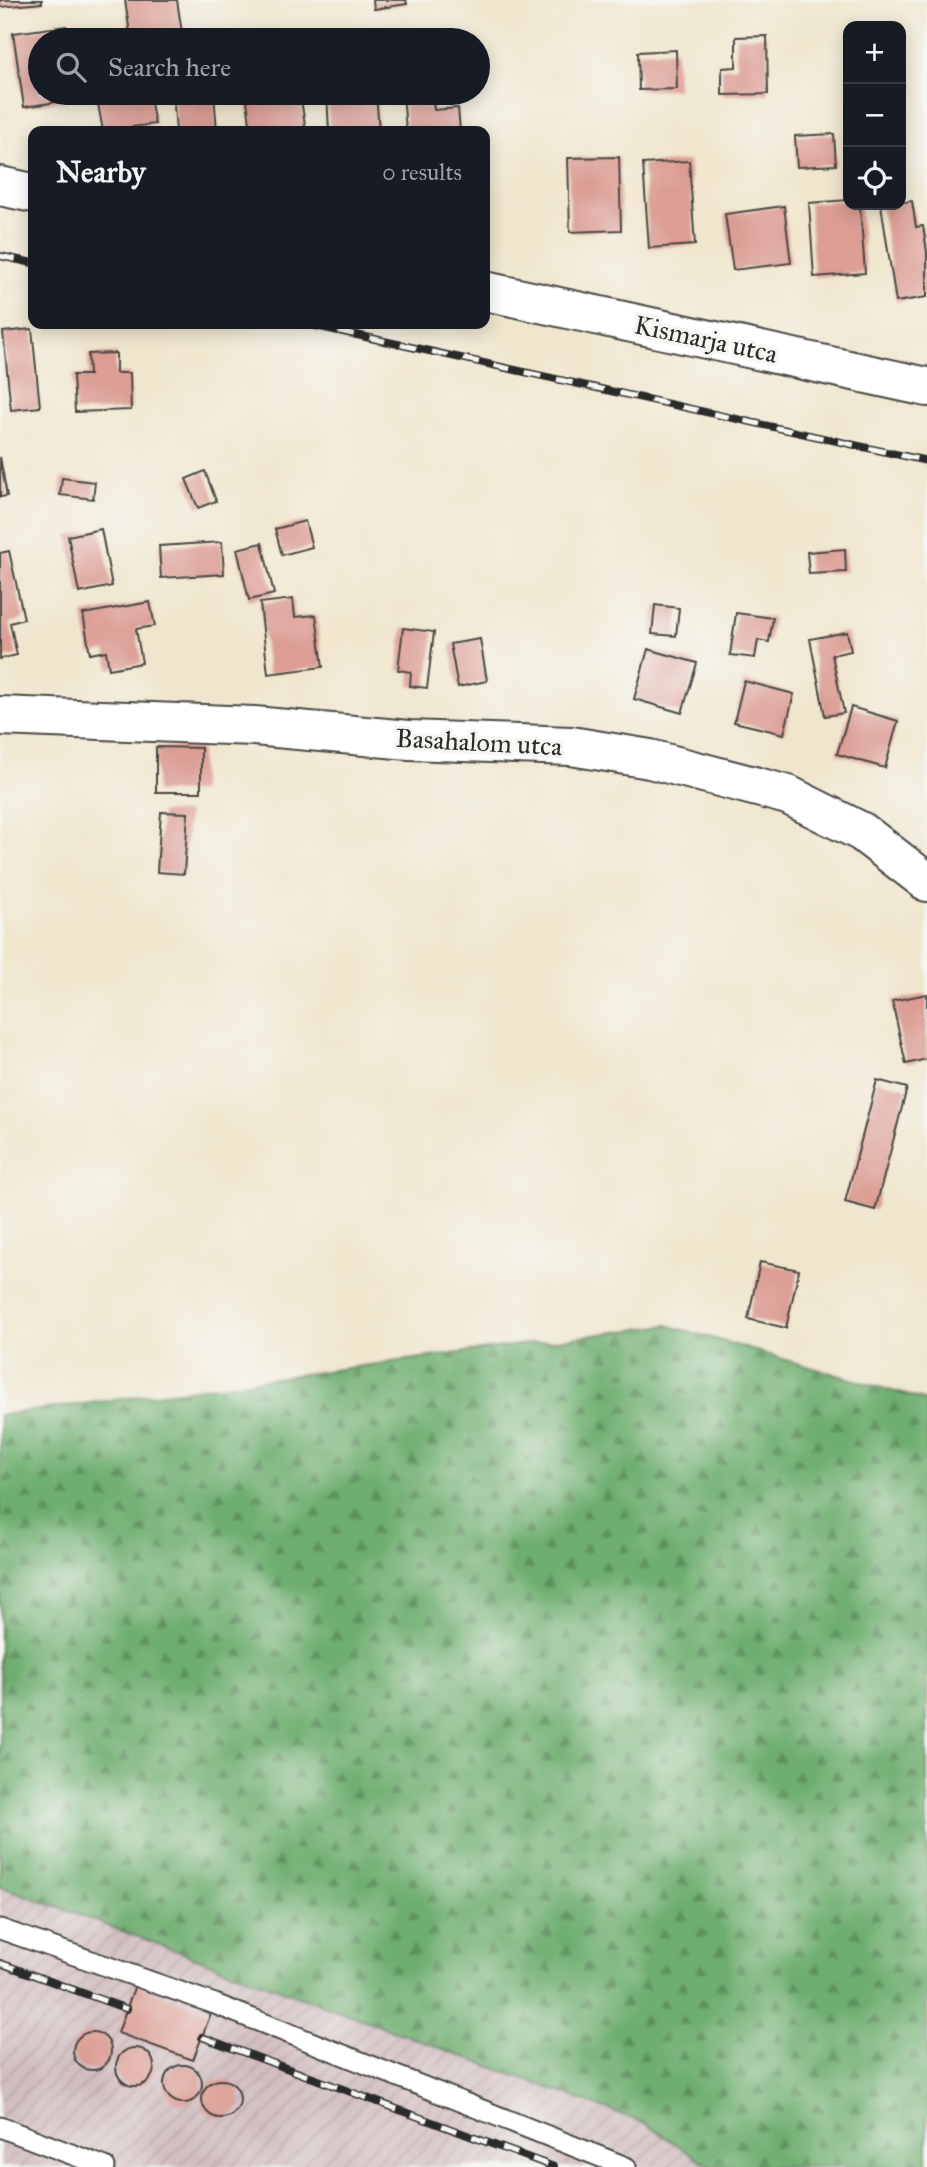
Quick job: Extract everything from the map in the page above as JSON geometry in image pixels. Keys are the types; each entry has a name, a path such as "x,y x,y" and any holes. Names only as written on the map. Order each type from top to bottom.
{"street":[{"path":"0,186 28,192"},
{"name":"Kismarja utca","path":"490,292 927,387"},
{"name":"Basahalom utca","path":"0,716 254,726 409,740 570,746 650,759 788,795 862,832 927,882"}],"lane":[{"path":"0,1929 215,2004 625,2167"},
{"path":"0,2127 105,2167"}],"shaded area":[{"path":"0,1886 644,2123 711,2167 0,2167"}],"green space":[{"path":"667,1325 927,1401 927,2167 711,2167 644,2123 0,1886 0,1415"}],"building":[{"path":"0,0 42,0 42,3 0,7"},
{"path":"125,0 177,0 181,28 129,28"},
{"path":"373,0 406,0 407,4 374,9"},
{"path":"28,31 28,105 37,105 24,107 13,33"},
{"path":"767,36 768,94 722,95 722,68 736,67 736,37"},
{"path":"676,50 677,89 639,90 638,52"},
{"path":"98,105 151,105 155,124 102,126"},
{"path":"174,105 215,105 217,126 176,126"},
{"path":"248,105 302,105 305,126 250,126"},
{"path":"328,105 377,105 379,126 329,126"},
{"path":"404,105 433,105 434,110 458,108 460,126 406,126"},
{"path":"834,134 836,165 797,167 795,136"},
{"path":"619,157 621,230 570,232 568,158"},
{"path":"689,161 695,245 649,248 643,164"},
{"path":"843,200 843,210 860,210 865,273 814,277 809,203"},
{"path":"912,201 916,227 923,226 927,252 927,297 896,302 882,210 906,210 906,202"},
{"path":"784,206 791,263 733,270 725,214"},
{"path":"32,329 40,407 11,410 3,332"},
{"path":"116,353 116,373 130,373 131,410 75,412 73,375 89,375 88,354"},
{"path":"0,457 7,496 0,497"},
{"path":"205,471 216,501 198,508 186,479"},
{"path":"62,478 95,482 93,499 60,495"},
{"path":"305,521 312,547 282,555 275,529"},
{"path":"101,529 112,586 79,593 68,536"},
{"path":"222,542 224,574 161,578 159,546"},
{"path":"262,543 274,594 249,600 237,549"},
{"path":"845,549 846,572 809,574 807,552"},
{"path":"9,551 24,619 10,623 17,655 0,659 0,553"},
{"path":"293,599 295,617 316,615 323,667 268,674 260,603"},
{"path":"150,602 155,626 136,629 142,663 109,669 106,651 90,654 83,614"},
{"path":"655,605 679,608 676,636 652,634"},
{"path":"736,613 773,618 769,642 758,640 755,658 730,655"},
{"path":"403,628 434,632 427,688 410,686 411,672 398,670"},
{"path":"847,632 851,651 832,655 844,713 825,716 810,639"},
{"path":"480,639 487,681 458,687 450,644"},
{"path":"648,649 697,663 682,713 634,699"},
{"path":"744,681 794,694 784,734 734,722"},
{"path":"851,707 898,721 885,768 837,754"},
{"path":"156,747 201,748 201,792 156,792"},
{"path":"161,812 188,813 184,874 157,872"},
{"path":"927,994 927,1059 906,1064 892,1001"},
{"path":"877,1080 907,1088 875,1210 845,1202"},
{"path":"760,1262 799,1270 786,1328 748,1319"},
{"path":"135,1985 211,2013 193,2060 118,2033"},
{"path":"92,2032 105,2038 111,2051 105,2064 92,2070 79,2064 73,2051 79,2038"},
{"path":"135,2048 148,2054 154,2067 148,2080 135,2086 122,2080 116,2067 122,2054"},
{"path":"183,2065 196,2071 202,2084 196,2097 183,2103 170,2097 164,2084 170,2071"},
{"path":"221,2080 234,2086 240,2099 234,2112 221,2118 208,2112 202,2099 208,2086"}],"railway":[{"path":"0,256 28,262"},
{"path":"330,329 927,461"},
{"path":"0,1963 127,2009"},
{"path":"202,2037 554,2167"}]}
